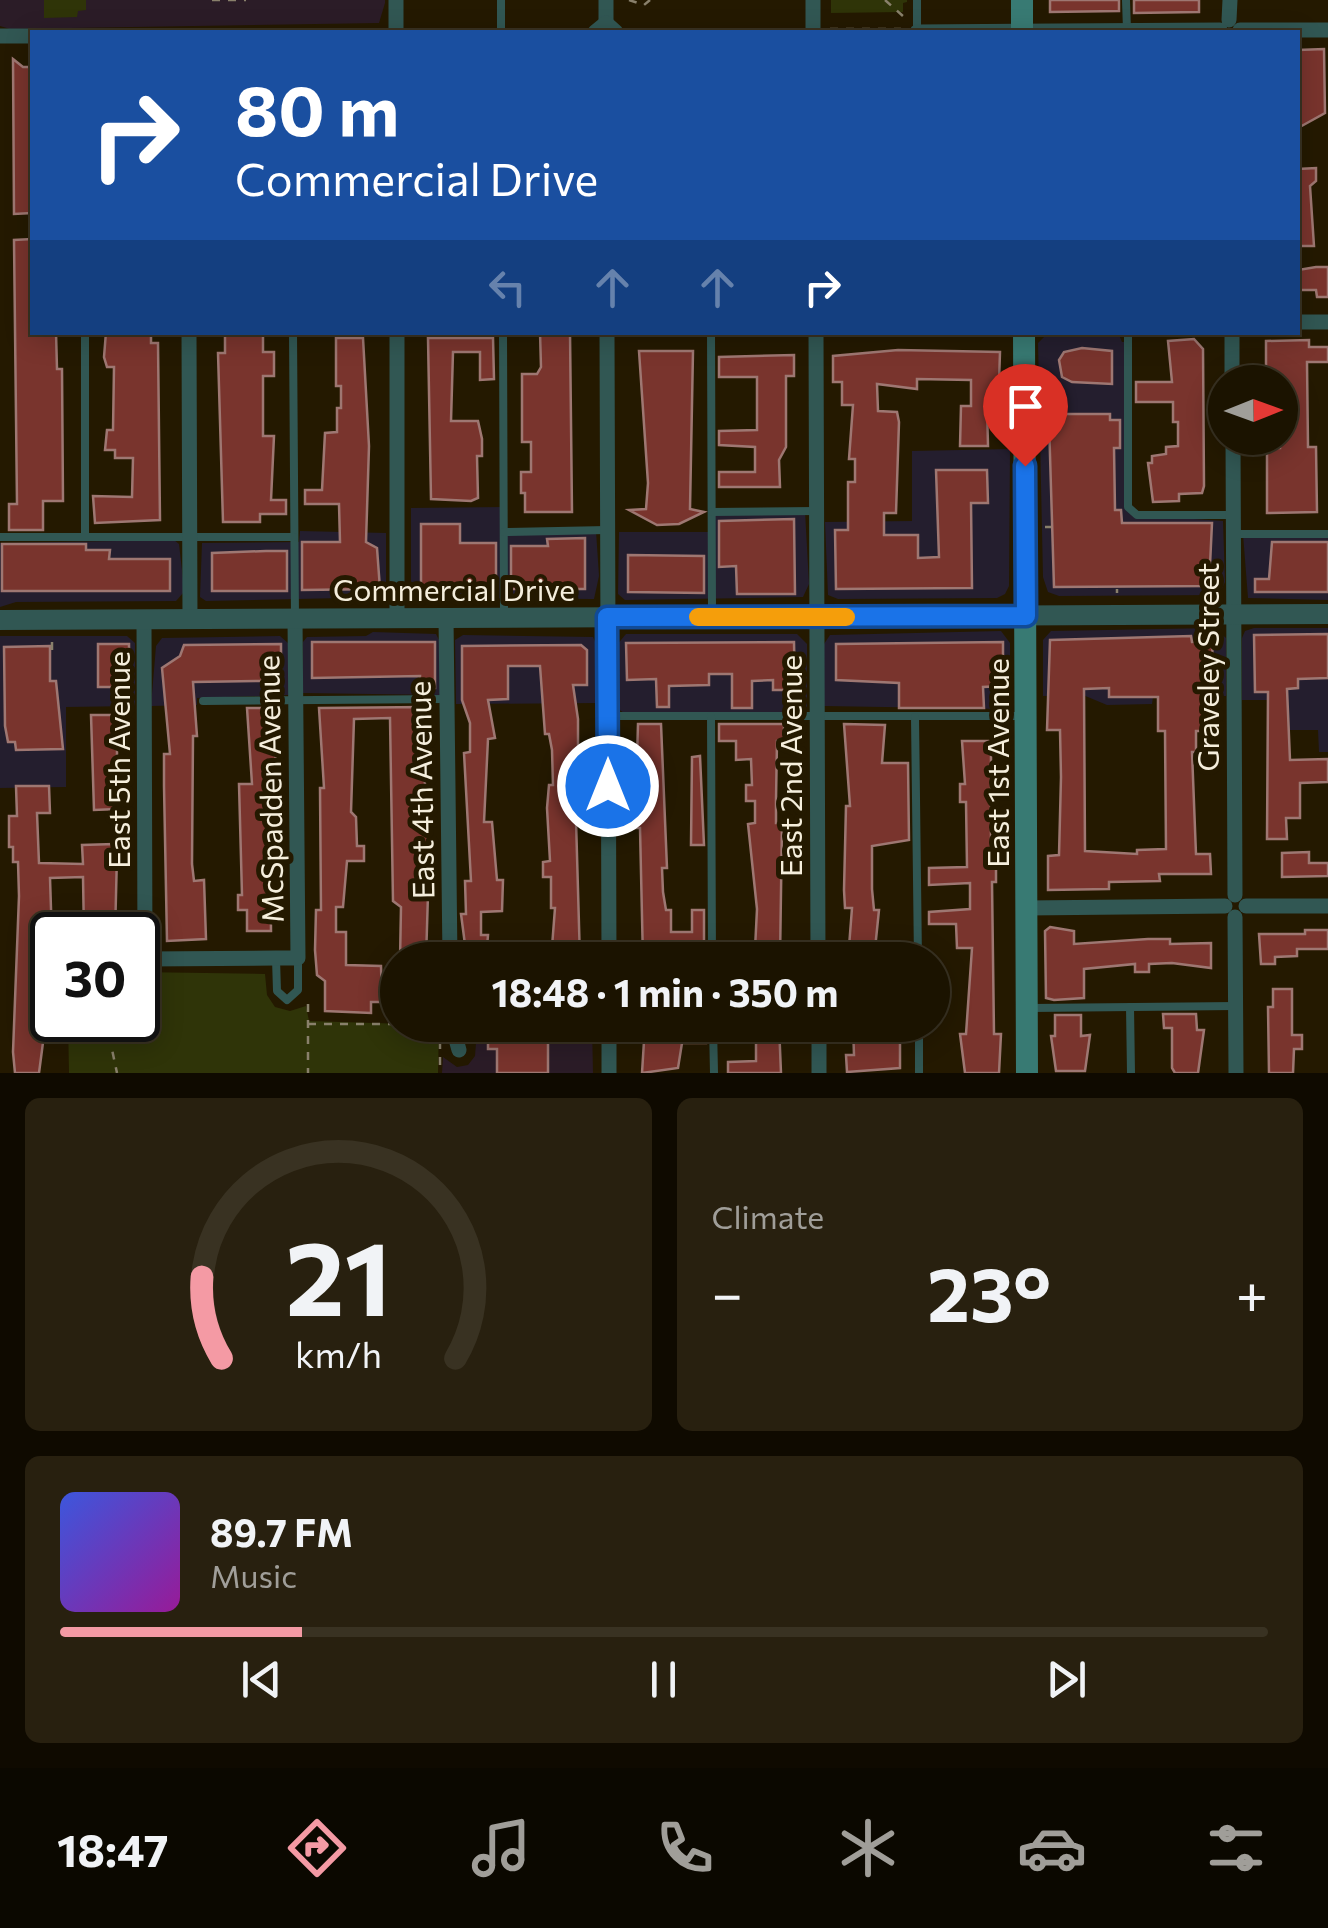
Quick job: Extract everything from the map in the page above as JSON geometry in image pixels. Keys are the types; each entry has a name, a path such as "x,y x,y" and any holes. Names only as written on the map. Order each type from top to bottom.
{"main road":[{"path":"1022,0 1022,30"},
{"name":"East 1st Avenue","path":"1024,335 1027,1073"}],"street":[{"path":"396,0 396,30"},
{"path":"605,29 606,0"},
{"path":"813,0 817,30"},
{"path":"1230,0 1230,29"},
{"path":"1196,30 1328,30"},
{"path":"0,36 30,36"},
{"path":"1300,322 1328,322"},
{"path":"189,335 190,620"},
{"path":"397,335 397,618"},
{"path":"607,335 609,942"},
{"name":"East 2nd Avenue","path":"816,335 818,942"},
{"path":"1232,335 1232,365"},
{"name":"Graveley Street","path":"1232,455 1236,1073"},
{"name":"Commercial Drive","path":"0,620 1328,614"},
{"name":"East 4th Avenue","path":"446,618 450,942"},
{"name":"McSpadden Avenue","path":"294,619 298,958"},
{"name":"East 5th Avenue","path":"144,620 145,959 276,958"},
{"path":"1026,908 1328,906"},
{"path":"276,958 298,958"},
{"path":"457,1042 459,1050"},
{"path":"609,1042 610,1073"},
{"path":"818,1042 819,1073"}],"lane":[{"path":"501,0 501,30"},
{"path":"917,0 917,30"},
{"path":"1126,0 1127,30"},
{"path":"85,335 85,536"},
{"path":"293,335 294,619"},
{"path":"502,335 504,618"},
{"path":"711,335 712,617"},
{"path":"1128,335 1128,507 1137,515 1233,515"},
{"path":"712,512 816,511"},
{"path":"504,532 607,530"},
{"path":"1233,534 1328,534"},
{"path":"0,537 294,537"},
{"path":"203,701 446,698"},
{"path":"608,716 1026,716"},
{"path":"711,716 712,942"},
{"path":"916,716 918,942"},
{"path":"276,958 277,991 287,1000 298,990 298,958"},
{"path":"1027,1008 1236,1006"},
{"path":"1130,1007 1131,1073"},
{"path":"713,1042 714,1073"},
{"path":"919,1042 919,1073"}],"path":[{"path":"212,0 246,0"},
{"path":"629,0 644,6 650,0"},
{"path":"885,0 904,16"},
{"path":"52,642 52,650"},
{"path":"308,1004 308,1073"},
{"path":"308,1024 380,1024"},
{"path":"110,1042 117,1073"},
{"path":"440,1042 440,1073"}],"shaded area":[{"path":"0,0 385,3 379,23 10,29 0,26"},
{"path":"1046,335 1119,335 1122,342 1128,342 1128,507 1137,515 1223,521 1225,582 1219,595 1059,596 1048,592 1043,577 1038,343"},
{"path":"1010,449 1009,586 1005,594 997,598 838,599 828,595 825,522 912,521 912,451"},
{"path":"504,507 504,531 596,531 599,576 594,599 410,598 406,587 411,583 411,508"},
{"path":"805,511 809,584 803,597 625,600 618,594 619,532 711,532 712,512"},
{"path":"300,531 386,533 386,597 206,601 200,597 202,543 299,542"},
{"path":"1243,534 1328,534 1328,600 1248,598"},
{"path":"174,540 179,544 183,579 183,593 176,601 16,602 0,607 0,543"},
{"path":"1215,628 1226,638 1226,696 1153,697 1152,704 1107,705 1083,695 1043,696 1043,640 1051,631"},
{"path":"1328,628 1328,752 1319,752 1318,730 1289,730 1288,700 1242,700 1242,638 1245,631"},
{"path":"1001,631 1010,643 1010,704 1004,709 824,706 824,644 830,635"},
{"path":"373,632 436,634 440,642 440,695 303,693 303,642 307,637 366,636"},
{"path":"626,634 797,634 807,644 807,707 794,712 624,713 617,708 616,646"},
{"path":"463,635 593,637 599,651 599,703 456,704 455,640"},
{"path":"0,636 127,636 135,643 135,706 66,707 66,787 0,788"},
{"path":"280,636 288,643 289,695 197,698 197,705 151,706 156,646 162,638"},
{"path":"592,1042 593,1073 442,1073 443,1057 457,1067 468,1065 475,1056 476,1043"}],"green space":[{"path":"44,0 86,0 86,10 78,11 77,17 44,18"},
{"path":"831,0 907,2 903,3 903,12 831,13"},
{"path":"160,972 265,974 267,995 275,1007 290,1011 306,1006 309,1021 380,1023 380,1042 439,1042 438,1073 69,1073 68,1042 160,1042"}],"building":[{"path":"1050,0 1119,0 1119,11 1050,12"},
{"path":"1134,0 1199,0 1199,12 1134,13"},
{"path":"1324,49 1325,113 1300,127 1300,50"},
{"path":"13,59 30,67 30,213 14,214"},
{"path":"1316,168 1316,181 1310,186 1314,246 1300,246 1300,169"},
{"path":"30,239 30,335 56,335 57,369 62,369 63,501 43,501 43,530 9,530 9,504 17,504 14,240"},
{"path":"1328,267 1328,297 1317,297 1316,290 1300,290 1300,270"},
{"path":"106,335 151,335 151,343 158,343 160,520 95,523 93,496 132,497 133,458 115,458 115,450 105,450 107,430 113,430 114,367 107,367"},
{"path":"225,335 263,335 263,352 274,352 274,376 263,376 263,436 274,436 271,500 286,500 286,514 260,514 260,522 223,522 218,353 225,353"},
{"path":"540,335 570,335 572,512 525,512 521,472 531,472 531,442 522,442 522,374 537,374 541,367"},
{"path":"336,338 363,338 369,446 366,542 377,548 380,589 302,590 302,542 340,542 339,504 305,504 305,490 322,490 325,433 337,432 341,386 336,386"},
{"path":"428,338 493,338 494,379 480,380 480,352 453,352 451,421 478,421 482,439 482,456 477,456 478,498 471,501 431,499"},
{"path":"1194,339 1203,349 1204,486 1202,493 1179,494 1179,501 1153,502 1148,463 1152,463 1152,456 1166,454 1166,447 1178,446 1178,422 1173,422 1173,402 1136,402 1136,382 1172,382 1168,341"},
{"path":"1309,340 1309,347 1328,347 1328,362 1307,362 1308,447 1316,447 1317,512 1267,513 1267,455 1298,455 1298,365 1266,365 1266,341"},
{"path":"1082,348 1112,351 1112,384 1072,382 1062,377 1059,360 1064,352"},
{"path":"898,350 1000,352 999,383 993,383 993,405 987,405 988,446 960,446 961,406 971,406 971,380 917,379 917,389 877,384 878,411 897,412 899,422 896,513 884,513 884,535 918,535 918,558 939,557 936,470 987,470 988,503 971,503 972,588 836,589 835,530 848,530 848,482 855,482 855,459 849,459 853,405 842,405 842,382 833,382 833,356"},
{"path":"639,351 693,351 690,509 704,512 679,524 657,525 629,510 646,509 648,483"},
{"path":"794,355 794,376 786,376 786,447 779,460 780,487 719,487 719,472 755,472 755,447 719,445 719,431 757,430 757,377 719,377 719,357"},
{"path":"1055,414 1110,414 1110,420 1120,420 1120,448 1114,448 1115,510 1121,510 1122,523 1212,523 1209,586 1054,587 1049,422"},
{"path":"794,519 795,594 737,594 736,566 719,567 719,521"},
{"path":"421,524 460,524 460,543 496,543 496,589 421,589"},
{"path":"585,538 585,589 511,589 511,546 548,546 547,539"},
{"path":"1272,542 1328,542 1328,592 1255,592 1255,579 1269,579"},
{"path":"2,544 86,544 86,550 110,550 109,559 170,559 170,591 2,591"},
{"path":"287,551 287,591 212,591 212,553"},
{"path":"628,555 704,556 704,593 628,592"},
{"path":"1328,634 1328,678 1298,679 1298,688 1287,689 1290,760 1328,759 1328,782 1300,783 1300,818 1286,818 1287,839 1267,839 1268,692 1255,692 1254,635"},
{"path":"1191,636 1192,642 1212,641 1215,731 1196,731 1196,752 1192,752 1196,854 1210,854 1211,874 1159,874 1160,881 1109,882 1109,889 1048,890 1048,856 1059,855 1061,777 1060,730 1047,730 1050,640","holes":["1109,688 1109,697 1158,697 1158,731 1165,731 1166,849 1137,850 1137,854 1085,851 1084,689"]},
{"path":"312,642 435,642 435,688 419,688 420,676 312,678"},
{"path":"794,642 795,690 773,690 773,680 752,681 752,708 732,708 732,674 709,674 709,685 669,686 669,707 657,707 656,679 627,680 626,643"},
{"path":"1003,642 1003,686 983,687 984,708 899,708 899,683 836,680 836,644"},
{"path":"98,644 129,644 129,687 98,687"},
{"path":"281,644 281,675 262,675 262,681 193,682 197,736 193,736 192,864 194,881 204,880 206,939 167,941 164,754 170,754 162,668 180,656 184,645"},
{"path":"581,645 587,650 587,685 573,685 578,719 578,750 574,750 579,942 552,942 555,908 551,908 551,877 543,877 543,862 550,861 547,808 549,785 553,785 540,666 508,666 508,699 488,700 495,738 488,739 484,822 492,822 497,880 503,880 502,911 481,912 481,935 488,935 487,942 465,942 461,914 466,914 465,881 471,881 464,753 470,752 470,723 462,700 462,646"},
{"path":"50,646 50,681 56,681 63,749 16,750 15,742 8,742 5,726 4,647"},
{"path":"425,707 429,734 429,765 424,765 429,861 427,942 400,942 401,907 393,901 390,718 354,719 351,812 356,817 357,846 364,846 364,861 347,861 343,907 336,907 336,932 346,932 346,965 380,966 380,1002 371,1002 371,1013 325,1011 325,981 317,975 320,788 324,788 319,708"},
{"path":"247,708 273,708 277,784 271,784 271,816 278,816 278,831 270,831 271,931 247,931 247,910 238,910 238,895 242,895 239,784 252,784"},
{"path":"91,715 117,715 117,809 94,810"},
{"path":"638,724 661,724 666,910 671,910 671,932 692,932 692,910 704,910 704,942 643,942 640,828 635,828"},
{"path":"719,724 784,724 784,741 777,741 776,823 782,823 780,942 755,942 757,909 748,824 755,823 755,801 746,801 746,785 752,785 751,759 736,760 736,741 719,741"},
{"path":"844,724 885,725 882,763 908,763 909,840 872,846 874,910 879,910 876,942 849,942 852,908 845,908 844,890 846,806 850,806"},
{"path":"962,741 991,741 991,866 996,866 996,882 992,882 994,1034 1001,1034 999,1073 965,1073 960,1034 966,1034 972,948 957,948 956,924 929,924 929,912 970,909 970,883 929,885 929,868 967,867 966,802 960,802 960,784 965,784"},
{"path":"700,756 704,845 691,845 692,757"},
{"path":"16,786 49,786 50,813 37,813 39,863 83,864 82,845 114,844 117,855 116,912 84,912 83,877 50,878 51,912 30,912 30,1042 43,1042 39,1073 15,1073 13,1052 19,896 18,862 13,862 13,847 9,847 9,816 17,816"},
{"path":"1309,852 1309,863 1328,863 1328,876 1282,877 1282,853"},
{"path":"1050,927 1074,931 1074,944 1148,939 1170,939 1170,944 1211,943 1211,968 1172,963 1149,964 1149,972 1135,972 1135,964 1084,969 1084,998 1046,998 1045,931"},
{"path":"1305,930 1328,930 1328,949 1297,949 1297,956 1275,957 1275,964 1261,964 1259,934 1305,934"},
{"path":"1273,989 1292,989 1292,1035 1302,1035 1302,1049 1294,1049 1293,1073 1269,1073 1268,1007 1273,1007"},
{"path":"1163,1014 1196,1014 1197,1030 1204,1030 1198,1073 1175,1073 1172,1068 1172,1028 1164,1028"},
{"path":"1055,1015 1081,1015 1081,1036 1090,1035 1085,1071 1056,1071 1051,1036 1055,1036"},
{"path":"488,1042 548,1042 548,1073 497,1073 497,1049 488,1049"},
{"path":"644,1042 706,1042 682,1043 678,1068 642,1073"},
{"path":"756,1042 780,1042 781,1073 728,1073 728,1062 756,1061"},
{"path":"854,1042 900,1042 900,1068 847,1072 846,1055 854,1055"}],"slow traffic":[{"path":"698,617 846,617"}],"route":[{"path":"608,786 607,617 1026,616 1025,466"}]}
